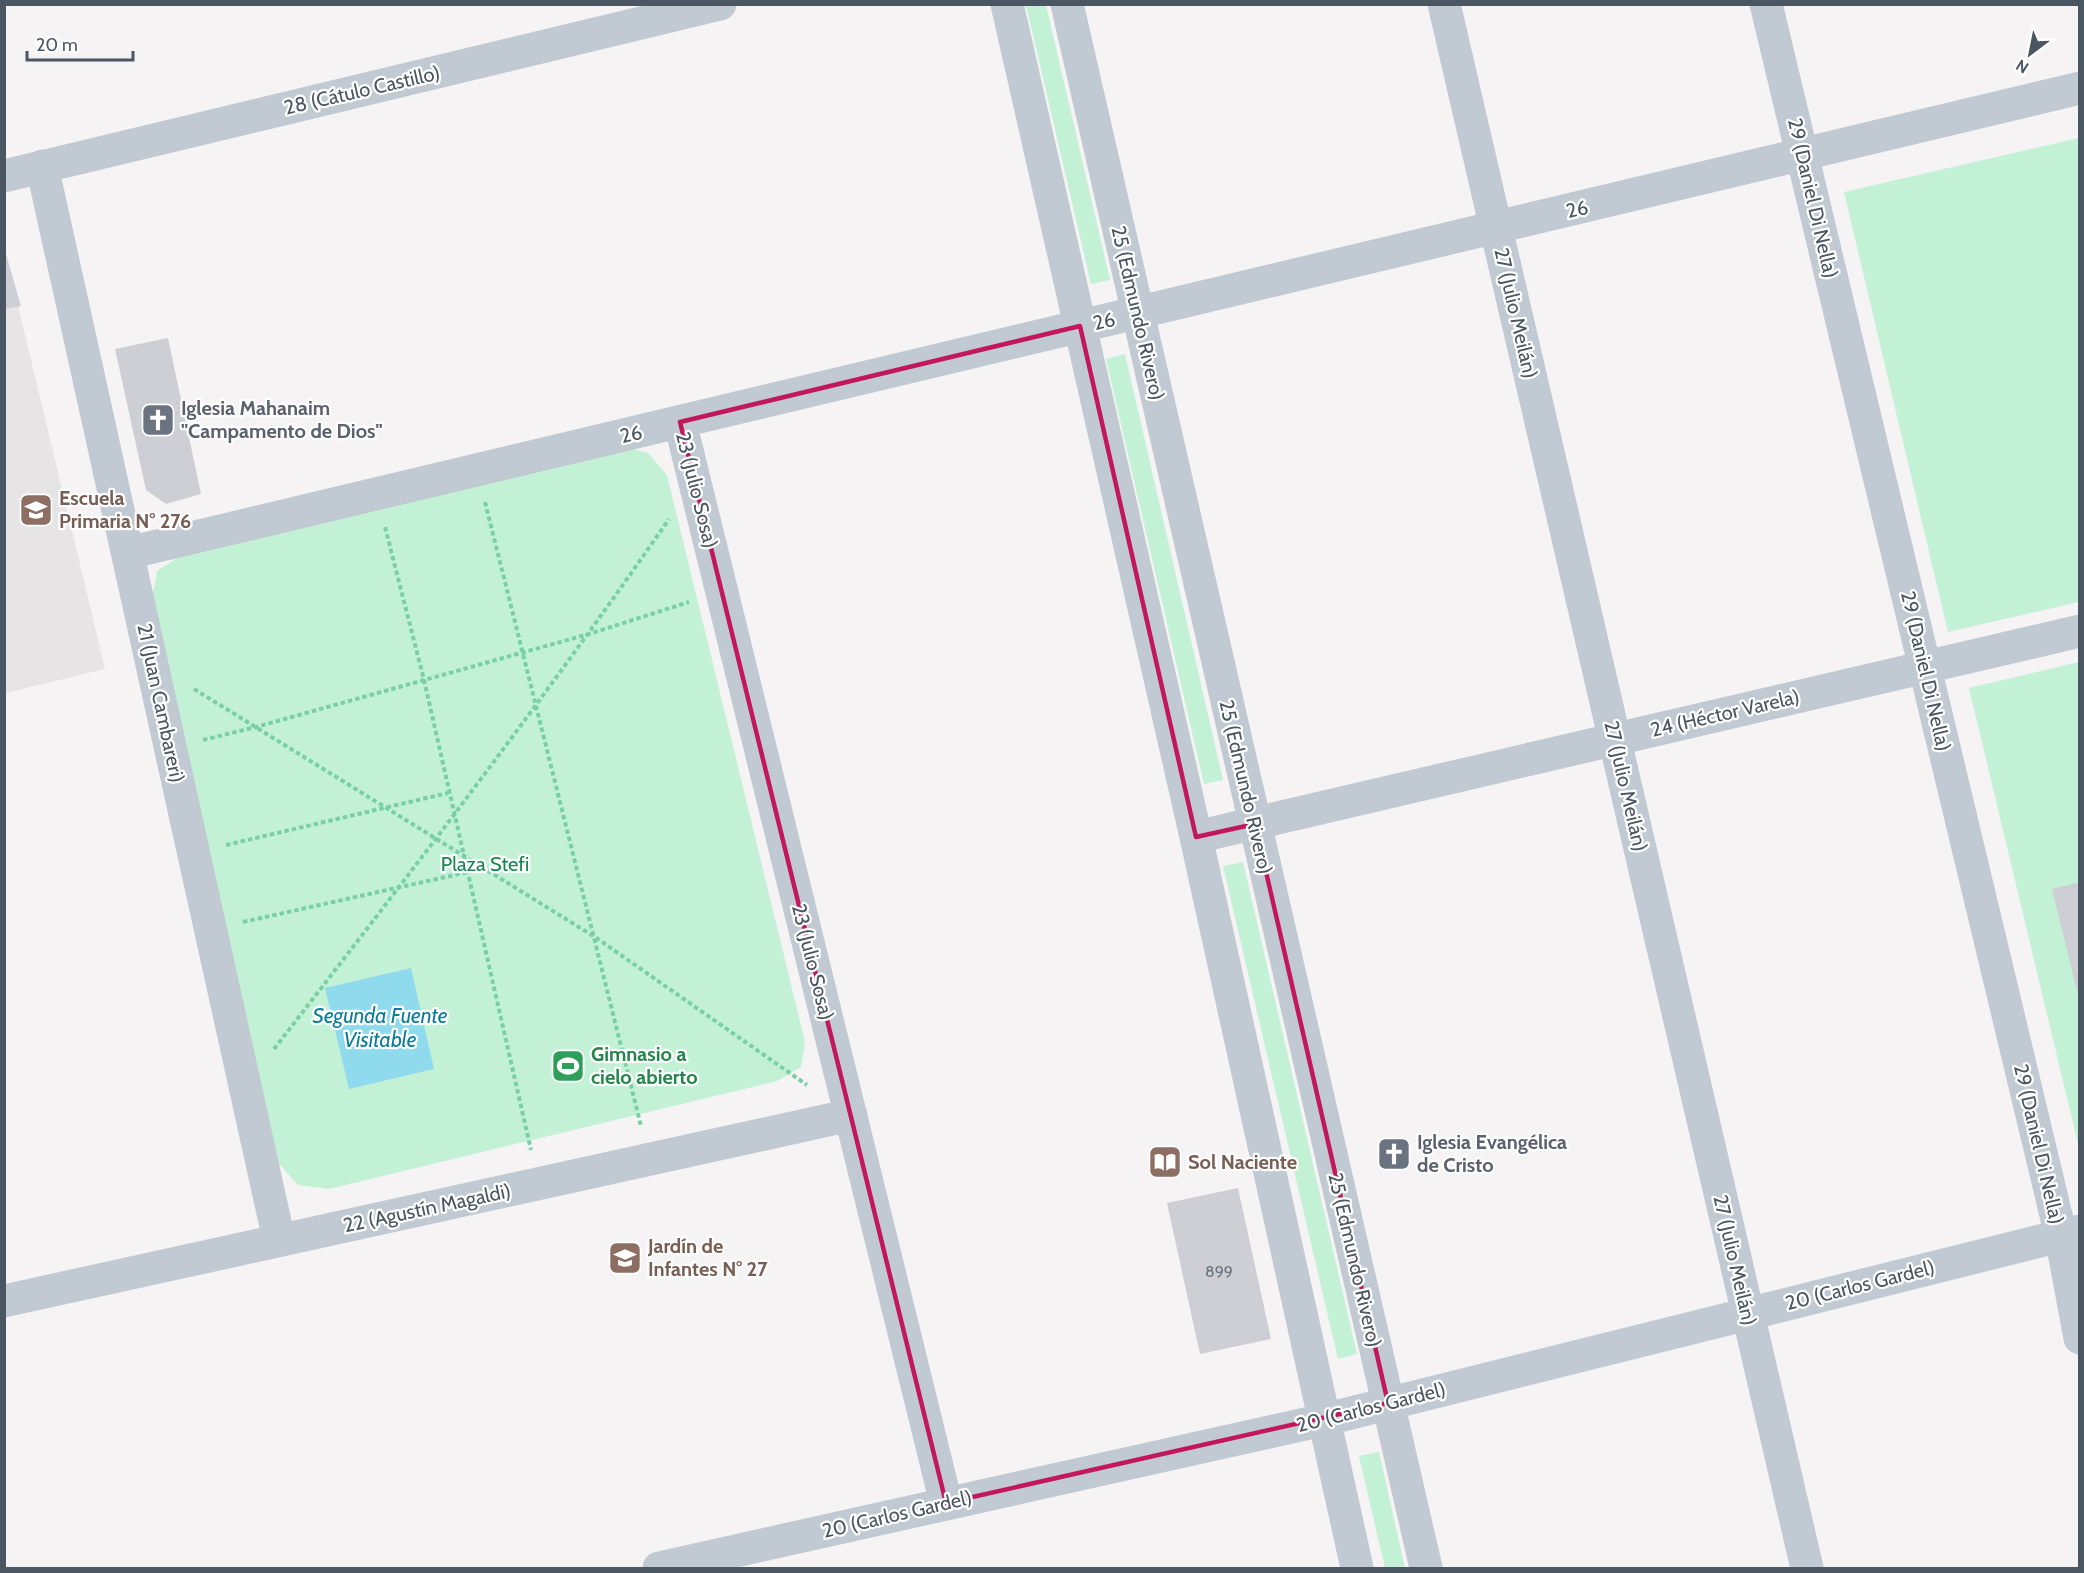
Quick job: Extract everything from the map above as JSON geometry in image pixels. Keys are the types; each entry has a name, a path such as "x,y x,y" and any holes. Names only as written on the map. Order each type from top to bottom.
{"street":[{"name":"28 (Cátulo Castillo)","path":"4,176 720,4"},
{"path":"1007,4 1196,837 1357,1569"},
{"name":"25 (Edmundo Rivero)","path":"1067,4 1426,1569"},
{"name":"27 (Julio Meilán)","path":"1444,4 1807,1569"},
{"name":"29 (Daniel Di Nella)","path":"1766,4 1925,667 2070,1233 2079,1338"},
{"name":"26","path":"128,554 2079,88"},
{"name":"21 (Juan Cambareri)","path":"42,166 279,1240"},
{"name":"23 (Julio Sosa)","path":"680,422 946,1503"},
{"name":"24 (Héctor Varela)","path":"1196,837 2079,631"},
{"name":"22 (Agustín Magaldi)","path":"4,1300 850,1115"},
{"name":"20 (Carlos Gardel)","path":"659,1569 1323,1420 2070,1233"}],"path":[{"path":"477,470 649,1159"},
{"path":"245,1086 454,816 590,634 695,482"},
{"path":"376,494 424,680 538,1183"},
{"path":"170,747 256,727 523,653 722,591"},
{"path":"152,664 594,937 850,1115"},
{"path":"194,852 448,793"},
{"path":"210,929 468,872"}],"highlighted area":[{"path":"1080,326 1196,837 1255,824 1388,1403 946,1503 680,422"}],"shaded area":[{"name":"Escuela Primaria N° 276","path":"4,247 105,669 5,693 4,693"}],"green space":[{"path":"1026,5 1046,5 1110,280 1091,284"},
{"path":"2079,138 2079,602 1948,632 1844,192"},
{"path":"1125,354 1223,780 1204,784 1106,359"},
{"name":"Plaza Stefi","path":"620,445 648,453 667,475 805,1042 801,1067 777,1081 329,1189 298,1185 274,1158 152,600 157,571 183,554"},
{"path":"2079,662 2079,1148 1969,688"},
{"path":"1243,862 1357,1354 1338,1359 1223,866"},
{"path":"1379,1452 1405,1568 1385,1568 1359,1456"}],"water":[{"name":"Segunda Fuente Visitable","path":"411,968 434,1069 349,1089 325,988"}],"building":[{"path":"4,247 21,306 4,309"},
{"name":"Iglesia Mahanaim \"Campamento de Dios\"","path":"168,338 201,494 166,504 146,490 115,349"},
{"path":"2080,882 2080,990 2077,991 2052,889"},
{"path":"1238,1188 1271,1339 1200,1354 1167,1203"}],"place":[{"name":"Iglesia Mahanaim \"Campamento de Dios\"","path":"158,420"},
{"name":"Escuela Primaria N° 276","path":"36,510"},
{"name":"Gimnasio a cielo abierto","path":"568,1066"},
{"name":"Iglesia Evangélica de Cristo","path":"1394,1154"},
{"name":"Sol Naciente","path":"1165,1162"},
{"name":"Jardín de Infantes N° 27","path":"625,1258"}]}
